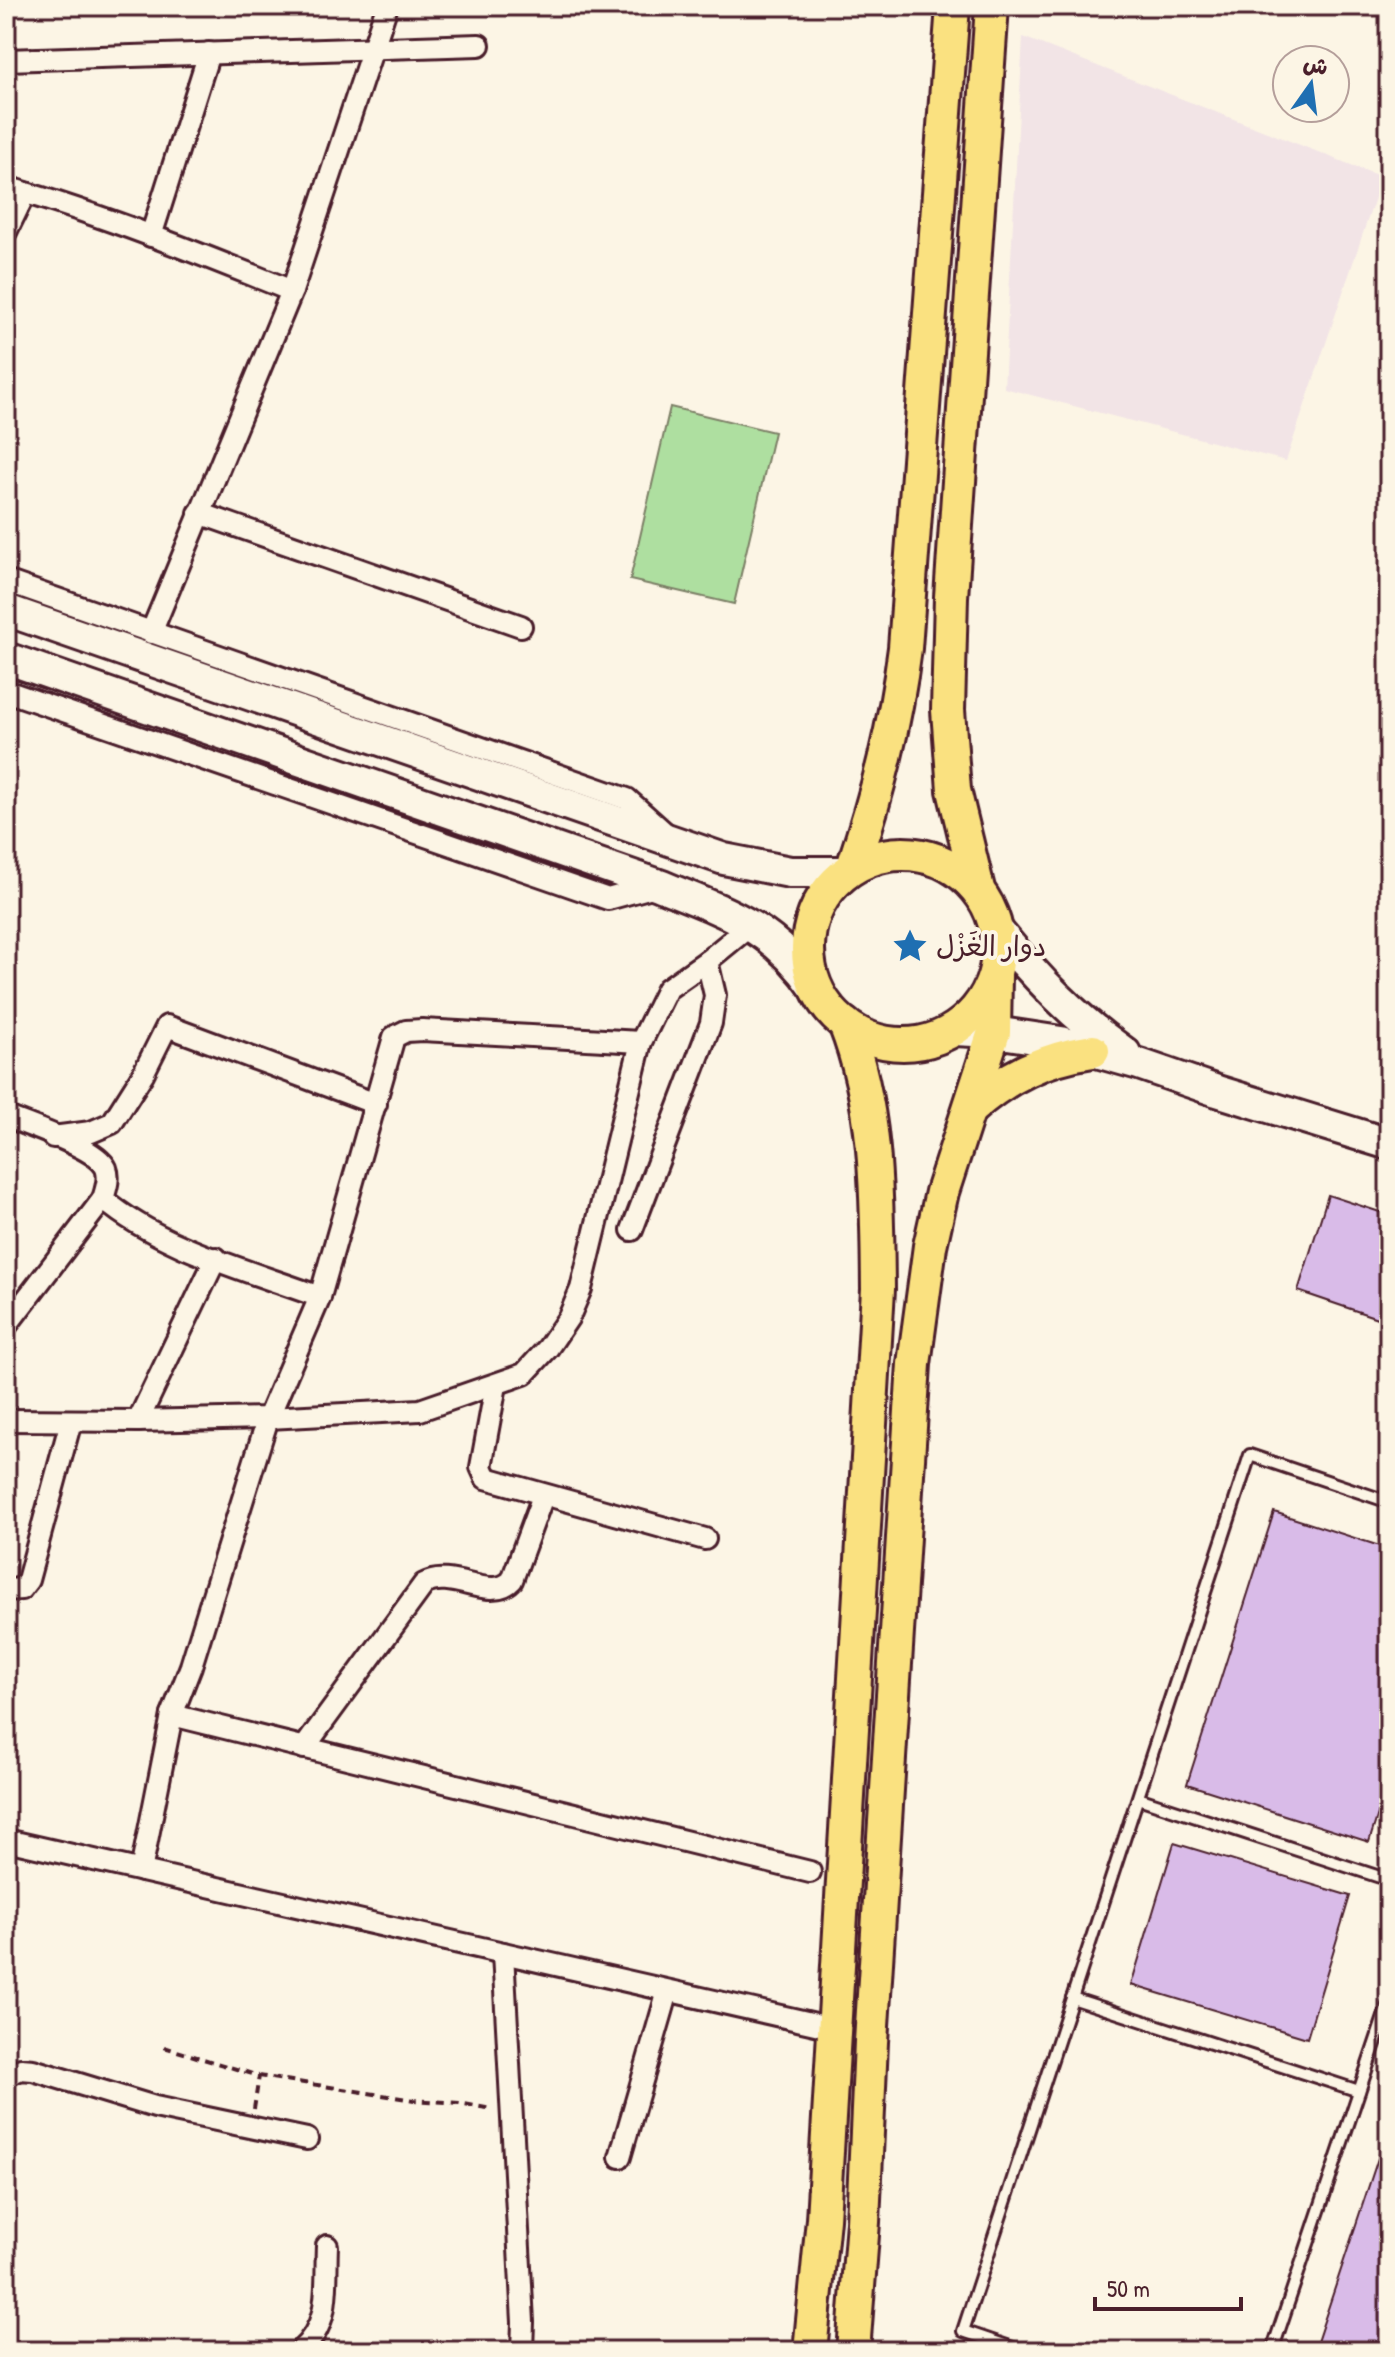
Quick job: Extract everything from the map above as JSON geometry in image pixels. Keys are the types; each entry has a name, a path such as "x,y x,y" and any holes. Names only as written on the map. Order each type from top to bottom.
{"main road":[{"path":"850,870 887,756 898,705 905,648 953,6"},
{"path":"978,889 954,790 948,710 951,597 992,6"},
{"path":"6,610 724,859 790,872 850,870"},
{"path":"6,658 659,885 751,925 798,961 829,1009 845,1024 865,1036 899,1044 933,1040 954,1030 972,1016 986,998 995,976"},
{"path":"816,989 808,955 812,921 821,900 835,882 850,870 874,858 896,854 920,855 942,862 962,873 978,889 990,909 998,931 999,954 995,976 994,1032 942,1192 930,1246 914,1364 853,2351"},
{"path":"998,931 1036,978 1066,1007 1139,1064"},
{"path":"810,2351 823,2219 878,1289 876,1177 870,1126 858,1058 845,1024"},
{"path":"954,1030 994,1032 1061,1042 1389,1144"},
{"path":"970,1109 990,1090 1039,1063 1093,1051"}],"street":[{"path":"151,633 292,291 387,6"},
{"path":"6,60 479,45"},
{"path":"151,236 209,53"},
{"path":"6,232 16,190 57,201 292,291"},
{"path":"199,513 521,626"},
{"path":"6,581 627,799 675,842"},
{"path":"6,691 608,899 659,885"},
{"path":"6,1420 268,1418 420,1410 524,1374 548,1348 569,1317 581,1289 641,1042 667,989 751,925"},
{"path":"632,1230 711,1023 715,995 707,961"},
{"path":"53,1137 91,1132 112,1123 143,1074 167,1026 376,1104"},
{"path":"141,1871 172,1715 191,1666 268,1418 320,1297 394,1037 406,1031 641,1042"},
{"path":"6,1116 94,1155 106,1168 108,1182 103,1199 6,1326"},
{"path":"103,1199 141,1225 216,1258 320,1297"},
{"path":"138,1421 216,1258"},
{"path":"496,1385 481,1467 482,1473 493,1482 705,1539"},
{"path":"6,1590 21,1589 28,1580 71,1421"},
{"path":"304,1748 424,1584 437,1579 492,1588 507,1586 512,1580 543,1496"},
{"path":"172,1715 810,1872"},
{"path":"6,1840 833,2028"},
{"path":"503,1953 522,2351"},
{"path":"620,2157 668,1991"},
{"path":"6,2076 21,2069 33,2070 131,2100 307,2139"},
{"path":"300,2351 320,2325 325,2306 327,2246"}],"lane":[{"path":"1022,2351 963,2331 1250,1455 1389,1502"},
{"path":"1138,1798 1389,1880"},
{"path":"1072,1998 1359,2091"},
{"path":"1272,2351 1389,2002"}],"path":[{"path":"164,2047 259,2076 510,2112"},
{"path":"251,2128 259,2076"}],"shaded area":[{"path":"1023,37 1382,177 1286,461 1004,388"}],"green space":[{"path":"670,407 774,432 734,604 630,580"}],"building":[{"path":"1328,1195 1389,1215 1389,1322 1298,1291"},
{"path":"1274,1512 1389,1549 1389,1779 1369,1842 1187,1784"},
{"path":"1174,1843 1350,1896 1307,2038 1131,1985"},
{"path":"1389,2125 1389,2351 1314,2351"}],"place":[{"name":"دوار الغَزْل","path":"910,946"}]}
